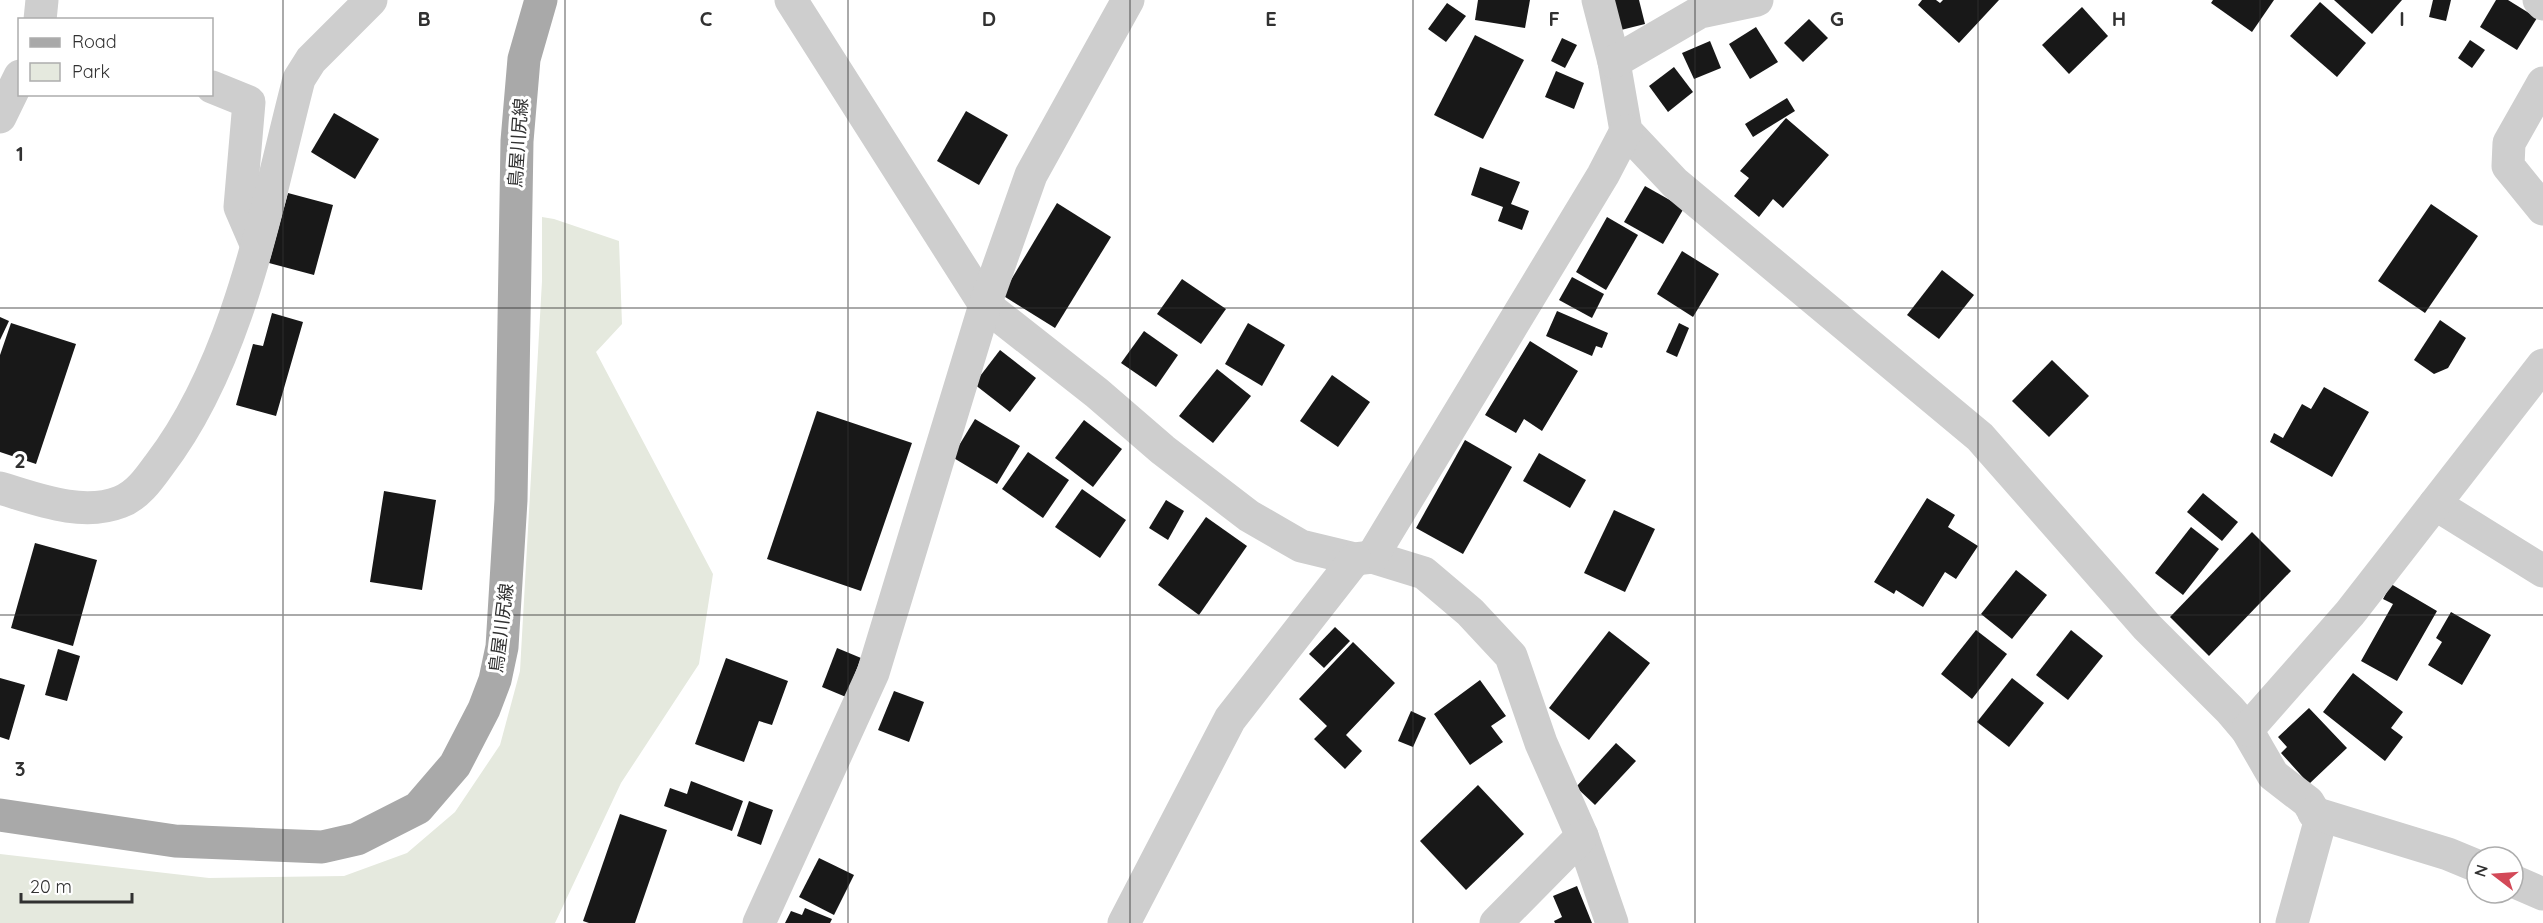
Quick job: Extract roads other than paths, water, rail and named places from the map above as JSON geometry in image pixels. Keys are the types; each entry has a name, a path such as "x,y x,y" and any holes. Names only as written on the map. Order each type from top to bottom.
{"main road":[{"name":"鳥屋川尻線","path":"0,815 175,841 322,847 357,839 418,808 455,765 484,709 495,680 502,647 511,500 517,141 524,59 541,0"}],"street":[{"path":"40,18 42,0"},
{"path":"0,488 52,503 87,507 120,502 143,487 172,448 217,366 240,302 299,79 311,60 371,0"},
{"path":"790,0 985,305 1097,393 1163,450 1250,516 1301,546 1424,573 1470,612 1511,656 1541,743 1582,836 1612,923"},
{"path":"759,923 873,673 985,305 1031,175 1128,0"},
{"path":"1598,0 1614,62 1626,131 1675,183 1980,437 2147,627 2230,710 2247,730 2273,775 2308,802 2320,822 2292,923"},
{"path":"1614,62 1700,12 1757,0"},
{"path":"2540,0 2543,4"},
{"path":"0,117 18,80"},
{"path":"2543,83 2509,143 2508,166 2543,209"},
{"path":"213,87 249,102 240,207 256,244"},
{"path":"1124,923 1230,719 1364,558 1603,175 1626,131"},
{"path":"2247,730 2350,613 2543,365"},
{"path":"2435,504 2543,571"},
{"path":"2314,813 2465,861"},
{"path":"1496,923 1582,836"},
{"path":"2525,887 2543,894"}]}
